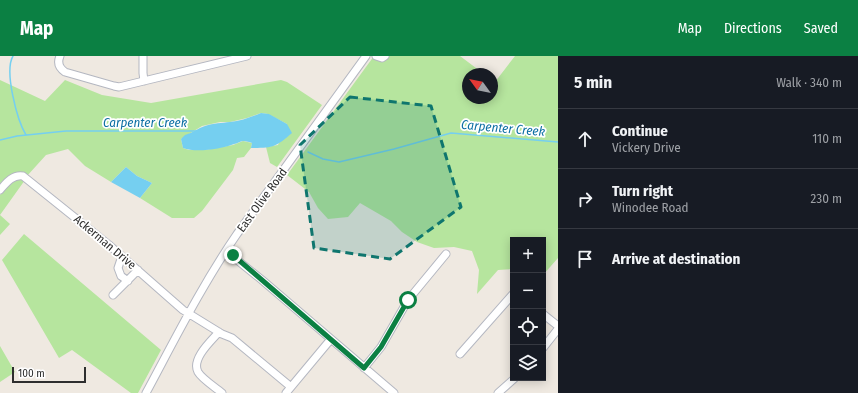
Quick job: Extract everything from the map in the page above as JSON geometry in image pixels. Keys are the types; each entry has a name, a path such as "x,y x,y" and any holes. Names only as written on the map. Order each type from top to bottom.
{"street":[{"path":"60,56 58,60 59,67 65,72 119,87 247,56"},
{"path":"143,56 144,81"},
{"name":"East Olive Road","path":"146,393 188,313 226,250 366,56"},
{"path":"376,56 382,58 385,56"},
{"name":"Ackerman Drive","path":"0,190 8,181 19,175 31,181 188,313 219,332 232,338 291,387"},
{"path":"226,250 394,393"},
{"path":"364,368 381,347 408,300 446,254"},
{"path":"124,258 118,264 118,268 121,276 128,281"},
{"path":"113,295 138,270"},
{"path":"460,354 510,297"},
{"path":"546,316 558,326"},
{"path":"546,345 558,330"},
{"path":"219,332 197,358 196,368 201,375 222,393"},
{"path":"286,393 331,339"},
{"path":"498,393 512,381"}],"highlighted area":[{"path":"350,97 431,106 461,207 390,259 314,248 300,145"}],"green space":[{"path":"374,56 460,56 476,68 462,68 462,104 498,104 498,78 515,56 558,56 558,258 546,272 546,237 510,237 510,269 498,270 477,294 479,270 472,251 454,247 434,248 417,242 402,232 391,221 360,203 348,217 328,219 318,208 309,192 287,175"},
{"path":"0,80 45,101 65,80 102,95 151,103 281,80 287,82 322,105 277,167 270,163 266,147 278,145 287,124 268,114 261,113 230,122 220,122 202,126 181,139 183,148 189,150 205,150 233,145 243,141 252,143 251,148 244,157 237,158 233,170 202,211 194,218 172,218 140,198 152,183 137,176 126,167 111,182 85,166 68,149 46,155 27,176 19,173 13,175 0,186"},
{"path":"19,178 25,180 0,215 0,195 10,183"},
{"path":"0,215 10,224 0,235"},
{"path":"24,234 161,350 138,393 131,393 72,350 59,358 2,260"},
{"path":"0,346 15,372 0,382"}],"water":[{"path":"261,113 269,114 287,124 292,133 278,144 264,148 251,148 252,143 241,141 236,144 208,150 183,148 181,139 185,135 202,127 238,121"},
{"path":"126,167 137,176 152,183 140,198 111,182"}],"waterway":[{"path":"13,56 10,73 11,84 19,118 26,135"},
{"name":"Carpenter Creek","path":"0,140 17,136 66,131 197,131"},
{"name":"Carpenter Creek","path":"308,152 323,159 339,162 394,149 451,133 558,142"}],"route":[{"path":"233,255 364,368 374,358 408,300"}]}
